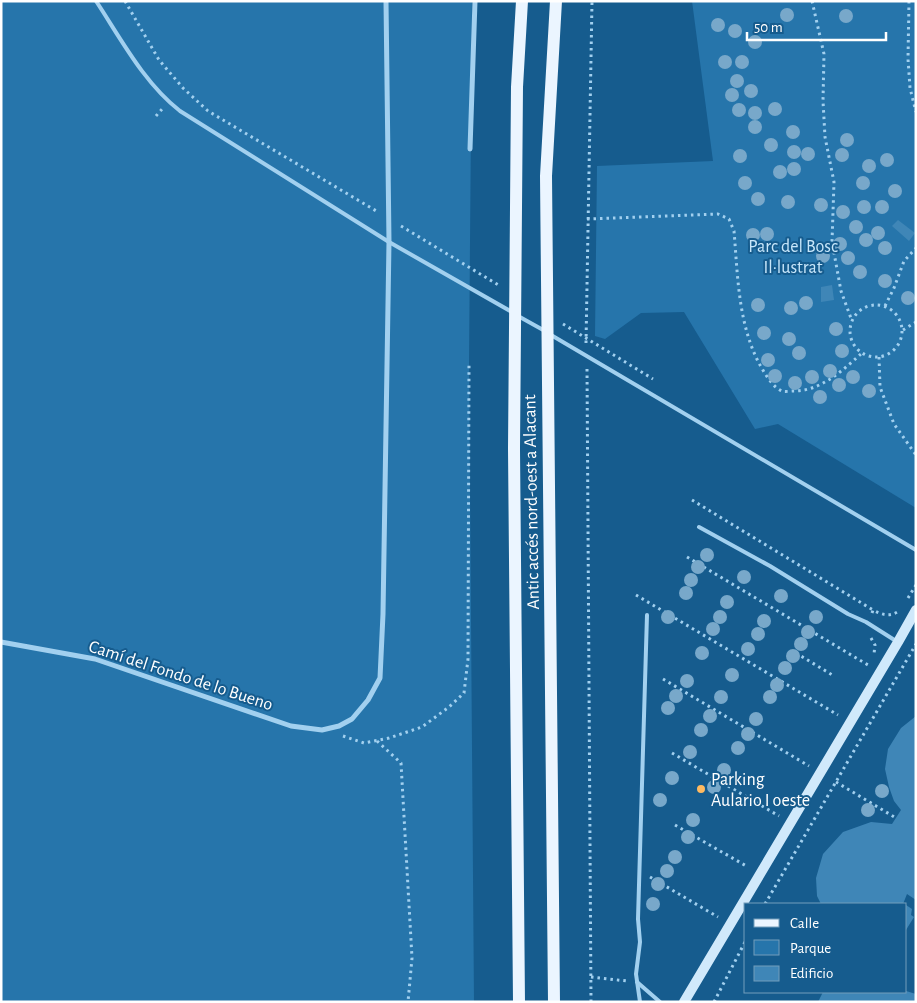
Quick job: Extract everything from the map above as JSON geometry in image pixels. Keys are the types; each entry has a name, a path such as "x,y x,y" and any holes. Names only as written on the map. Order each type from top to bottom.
{"main road":[{"name":"Antic accés nord-oest a Alacant","path":"519,1002 515,396 517,87 522,1"},
{"name":"Antic accés nord-oest a Alacant","path":"554,1002 546,176 556,1"}],"street":[{"path":"322,730 339,726 352,719 368,700 380,678 389,242 386,1"},
{"path":"470,149 475,1"},
{"path":"684,1002 916,610"},
{"name":"Camí del Fondo de lo Bueno","path":"1,642 95,659 291,726 322,730"}],"lane":[{"path":"96,1 149,80 180,111 389,242 916,550"},
{"path":"699,527 770,566 898,642"},
{"path":"640,1002 636,974 640,942 638,910 646,615"},
{"path":"637,982 660,1002"}],"path":[{"path":"125,1 160,60 183,88 208,111 389,218 504,289"},
{"path":"586,352 592,1"},
{"path":"812,1 824,54 823,101 825,137 834,182 832,242 841,291 852,321"},
{"path":"909,1 908,59 910,88 916,112"},
{"path":"587,219 718,214 729,219 734,230 741,308 749,340 758,362 769,381 782,391 802,391 827,382 862,353"},
{"path":"885,306 904,261 916,248"},
{"path":"875,304 885,306 894,311 900,320 903,330 900,343 892,352 880,357 862,353 855,347 851,338 852,321 857,312 865,307 875,304"},
{"path":"903,330 916,322"},
{"path":"562,324 653,379"},
{"path":"880,357 880,386 894,424 916,455"},
{"path":"587,362 591,1002"},
{"path":"322,730 364,743 390,738 422,727 464,693 468,659 469,365"},
{"path":"692,500 873,610"},
{"path":"687,557 894,681"},
{"path":"636,595 839,715"},
{"path":"765,903 916,644"},
{"path":"796,653 834,676"},
{"path":"663,679 808,766"},
{"path":"376,741 402,763 412,958 408,1002"},
{"path":"672,753 779,816"},
{"path":"836,782 896,818"},
{"path":"675,824 748,867"},
{"path":"650,876 718,917"},
{"path":"714,1002 744,944"}],"green space":[{"path":"1,1 472,1 469,365 474,1002 1,1002"},
{"name":"Parc del Bosc Il·lustrat","path":"692,1 916,1 916,508 778,424 755,429 684,312 641,313 605,339 595,336 597,166 713,161"}],"building":[{"path":"898,220 915,233 909,241 892,226"},
{"path":"832,285 834,300 821,302 821,287"},
{"path":"916,716 916,900 907,894 903,903 820,903 817,896 816,878 823,854 843,832 871,822 892,824 901,810 894,801 885,769 888,749 901,728"},
{"path":"907,906 912,909 911,915 914,917 907,928"},
{"path":"907,991 916,994 916,1002 818,1002 822,993 907,993"}],"place":[{"name":"Parking Aulario I oeste","path":"701,789"}]}
